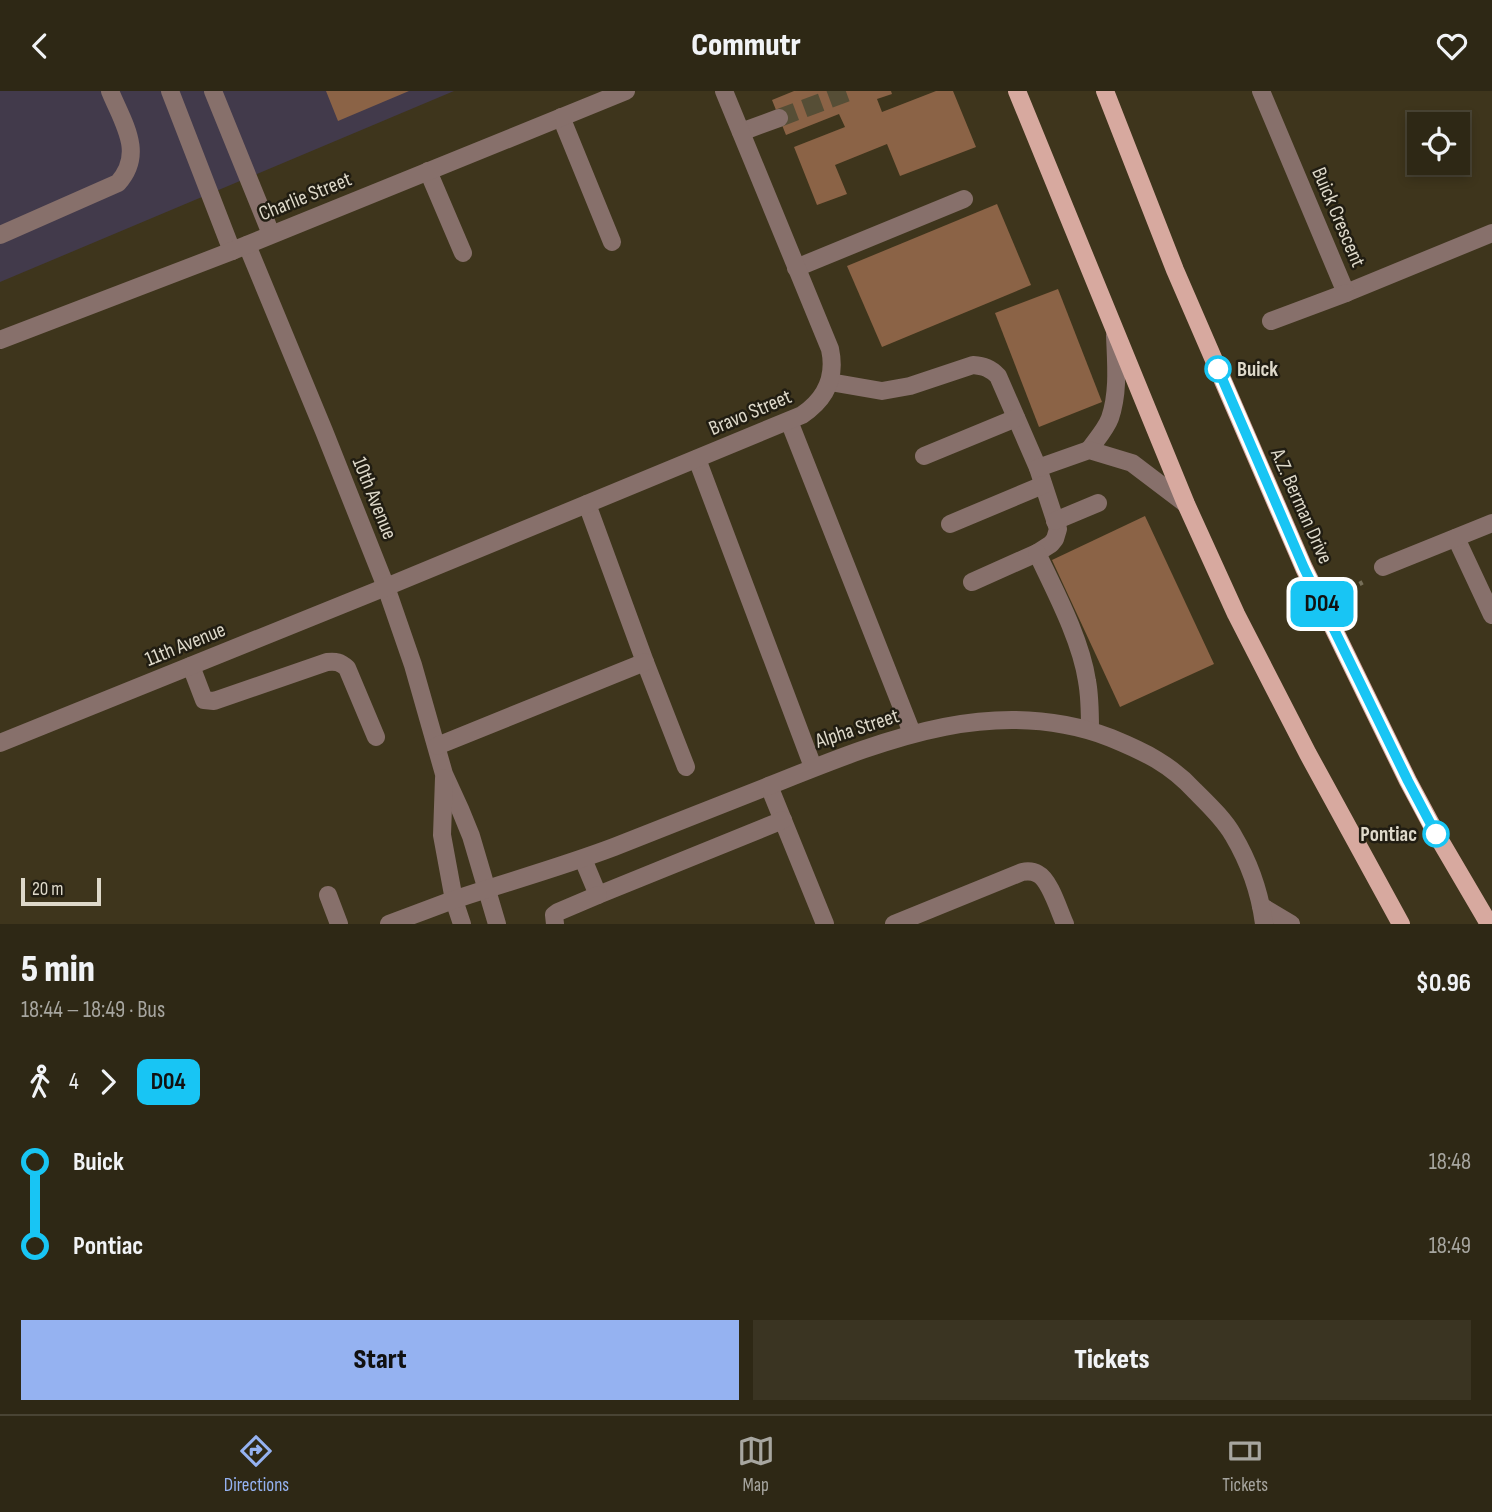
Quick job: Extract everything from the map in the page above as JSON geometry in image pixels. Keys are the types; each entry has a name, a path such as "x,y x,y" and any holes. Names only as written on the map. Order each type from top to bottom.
{"main road":[{"path":"1017,91 1186,504 1236,614 1302,743 1401,924"},
{"name":"A.Z. Berman Drive","path":"1105,91 1175,270 1304,568 1408,781 1489,924"}],"street":[{"path":"0,235 118,183 123,178 132,156 132,146 110,91"},
{"name":"10th Avenue","path":"170,91 324,431 386,587 413,665 444,774 471,836 497,924"},
{"path":"213,91 271,234"},
{"name":"Charlie Street","path":"0,340 239,248 626,91"},
{"path":"724,91 830,349 830,381 882,391 910,386 973,365 984,366 998,376 1041,477 1058,529 1051,544 1037,553 972,582"},
{"name":"Buick Crescent","path":"1261,91 1346,293 1492,233"},
{"path":"561,117 612,242"},
{"path":"741,132 779,118"},
{"path":"428,171 463,254"},
{"path":"796,268 964,199"},
{"path":"1272,321 1346,293"},
{"path":"950,524 1089,450 1110,420 1117,370 1115,334"},
{"name":"Bravo Street","path":"386,587 802,415 814,407 830,381"},
{"path":"924,456 1016,418"},
{"path":"789,421 912,733"},
{"path":"1089,450 1132,463 1186,504"},
{"path":"697,459 813,767"},
{"path":"1055,521 1098,503"},
{"path":"587,504 686,767"},
{"path":"1376,573 1492,523"},
{"path":"1455,538 1492,615"},
{"path":"1037,553 1080,653 1087,678 1090,730"},
{"name":"11th Avenue","path":"0,743 386,587"},
{"path":"191,666 204,700 214,701 327,661 341,663 347,668 376,737"},
{"path":"437,746 645,661"},
{"name":"Alpha Street","path":"389,924 454,900 583,859 813,767 912,733 976,721 1036,720 1090,730 1143,751 1180,774 1232,833 1251,873 1263,915"},
{"name":"10th Avenue","path":"444,774 442,835 454,900 462,924"},
{"path":"769,786 825,924"},
{"path":"555,924 554,915 558,912 783,820"},
{"path":"583,859 598,895"},
{"path":"894,924 1022,872 1031,871 1038,873 1045,880 1065,924"},
{"path":"328,895 339,924"},
{"path":"1263,915 1291,924"}],"path":[{"path":"1352,588 1376,573"}],"shaded area":[{"path":"0,91 454,91 0,282"}],"building":[{"path":"326,91 409,91 338,121"},
{"path":"794,91 891,91 892,94 877,99 882,112 936,91 953,91 976,147 900,176 887,144 835,165 847,194 817,205 794,147 845,127 839,114 786,135 772,100"},
{"path":"997,204 1031,285 882,347 847,266"},
{"path":"1058,289 1102,402 1039,427 995,313"},
{"path":"1145,516 1214,664 1120,707 1052,560"}],"tunnel":[{"path":"779,118 851,91"}],"bus line":[{"name":"D04","path":"1218,369 1304,568 1436,834"}],"place":[{"name":"Buick","path":"1218,369"},
{"name":"Pontiac","path":"1436,834"}]}
